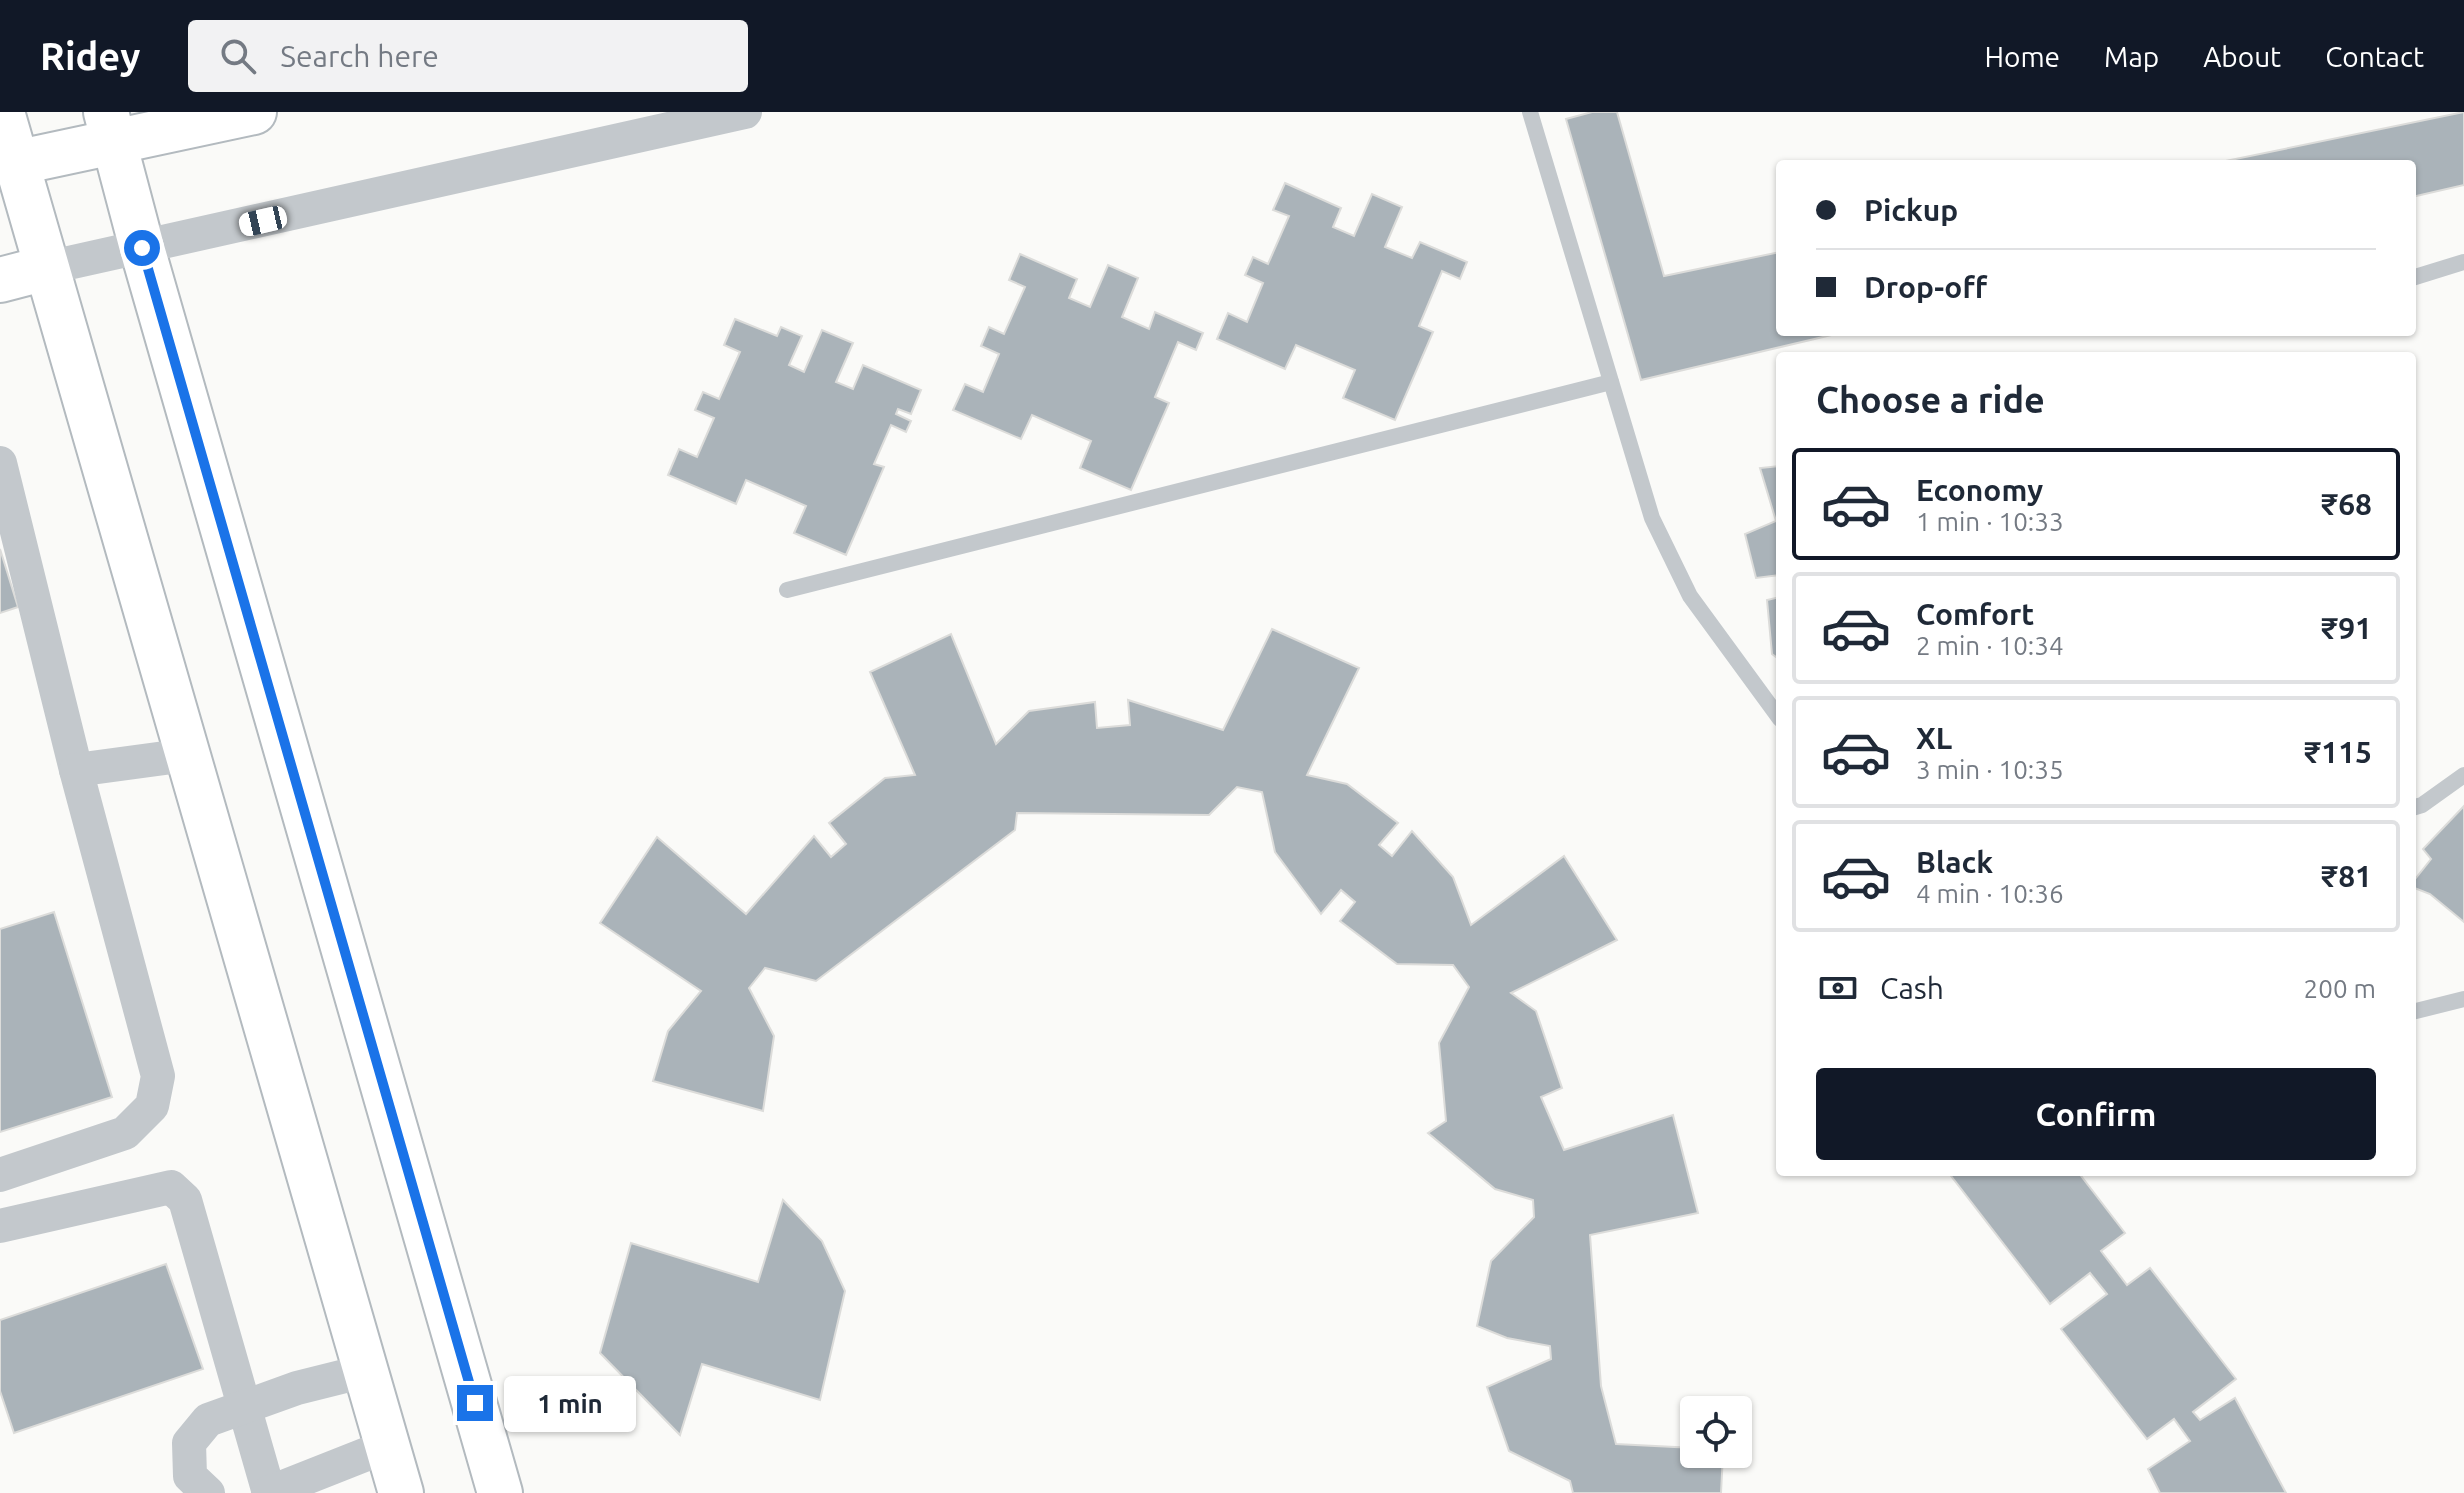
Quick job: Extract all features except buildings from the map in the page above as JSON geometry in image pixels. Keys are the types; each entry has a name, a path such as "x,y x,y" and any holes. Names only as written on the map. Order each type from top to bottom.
{"street":[{"path":"2,112 401,1493"},
{"path":"15,163 110,128 254,112"},
{"path":"0,280 745,112"},
{"path":"110,128 500,1493"},
{"path":"0,463 76,770 158,1076 152,1106 125,1133 0,1175"},
{"path":"76,770 187,755"},
{"path":"0,1226 171,1187 185,1200 269,1493 387,1446"},
{"path":"208,1493 190,1476 189,1443 208,1420 297,1388 365,1371"}],"lane":[{"path":"1530,112 1652,518 1690,596 1776,714"},
{"path":"2416,277 2464,262"},
{"path":"787,590 1611,382"},
{"path":"2416,807 2464,775"},
{"path":"2416,1007 2464,999"}],"route":[{"path":"142,248 475,1403"}]}
